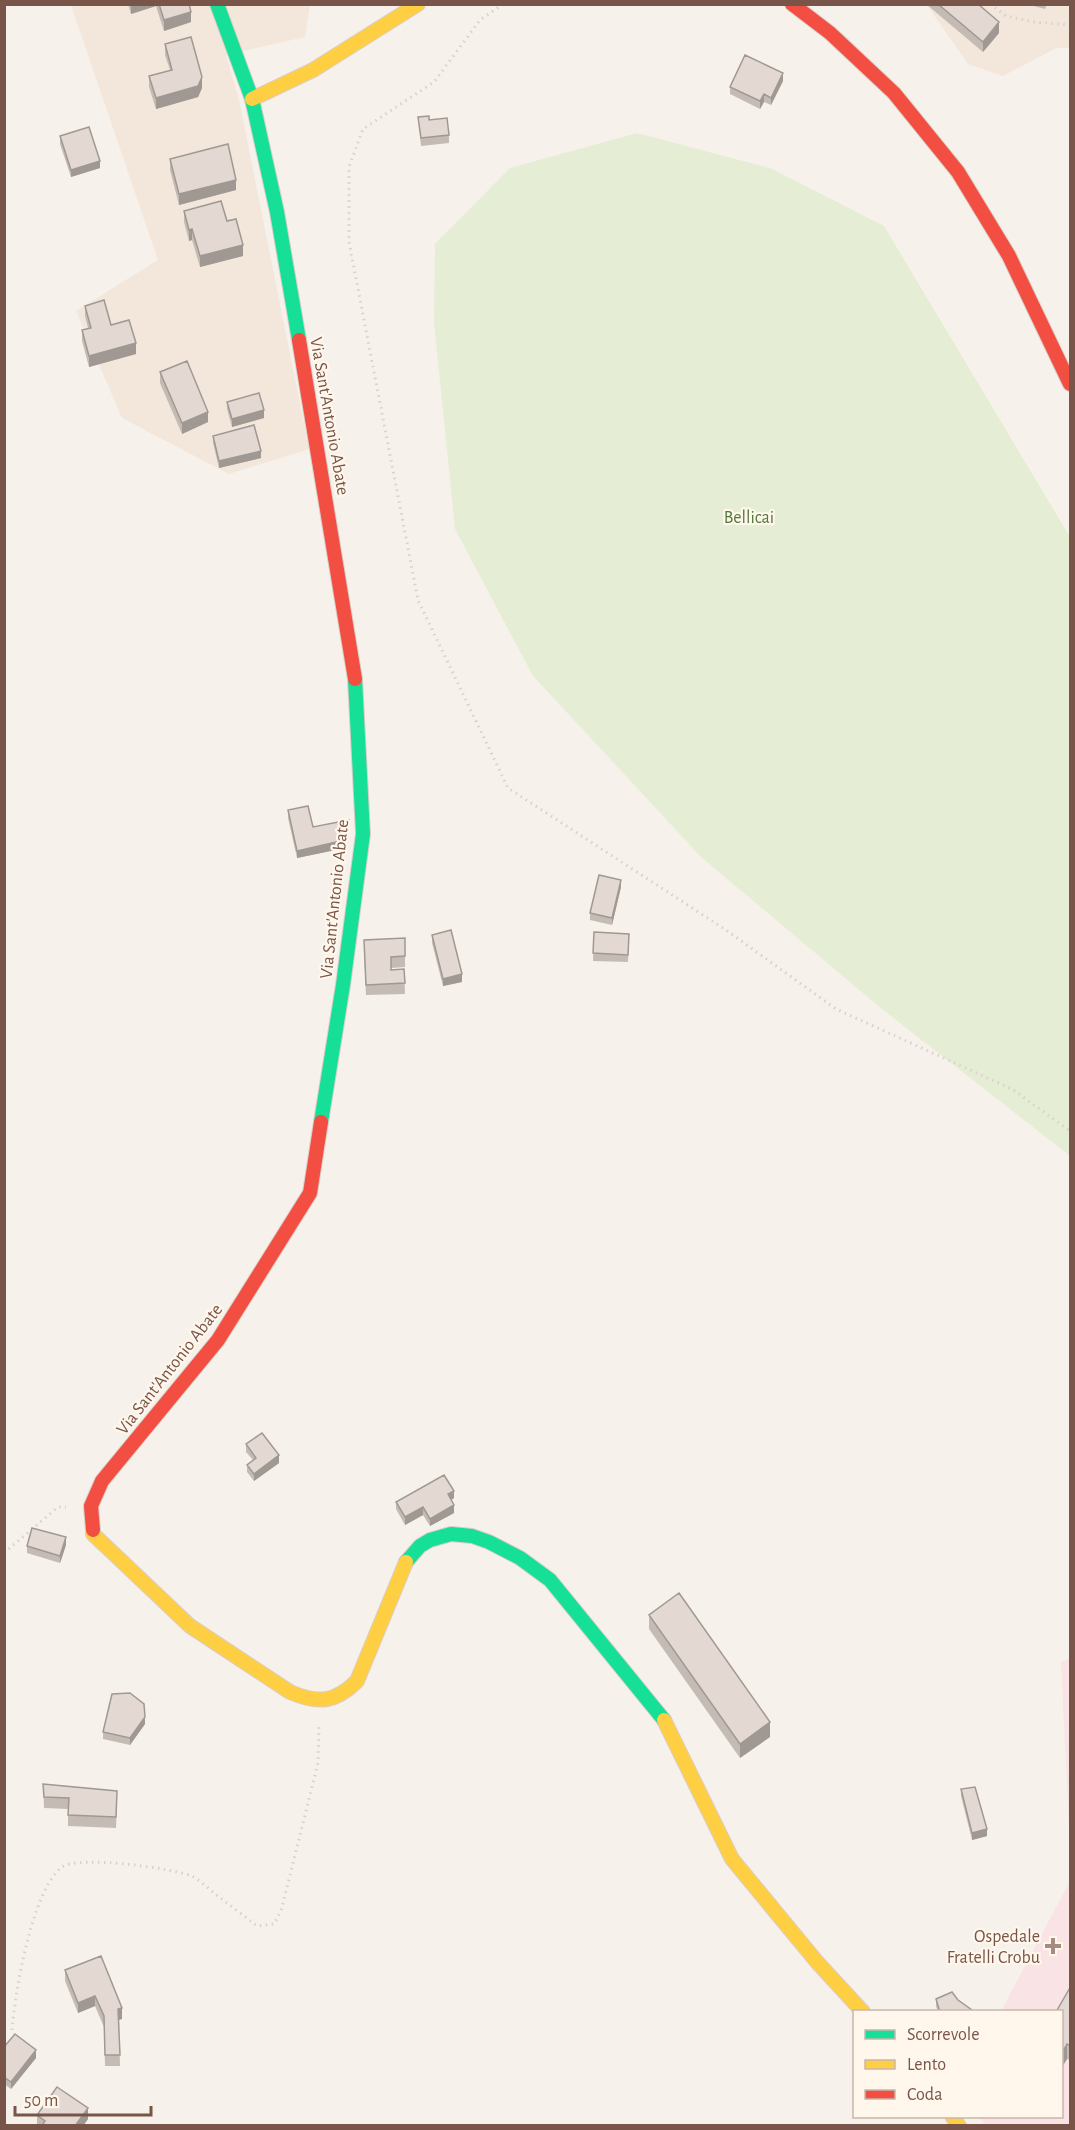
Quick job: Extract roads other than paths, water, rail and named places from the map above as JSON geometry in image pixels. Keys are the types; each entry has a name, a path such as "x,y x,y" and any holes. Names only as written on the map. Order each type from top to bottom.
{"main road":[{"name":"Via Sant'Antonio Abate","path":"217,4 252,99 277,212 355,673 363,834 343,985 310,1193 219,1340 102,1482 92,1506 93,1534 190,1626 290,1692 319,1701 346,1692 357,1682 404,1563 420,1546 430,1540 451,1534 472,1536 519,1558 550,1580 663,1717 732,1859 817,1962 861,2010"},
{"path":"252,99 313,70 418,4"},
{"path":"792,4 830,33 894,93 958,172 1009,256 1071,384"}],"place":[{"name":"Ospedale Fratelli Crobu","path":"1053,1946"}],"park label":[{"name":"Bellicai","path":"749,517"}]}
